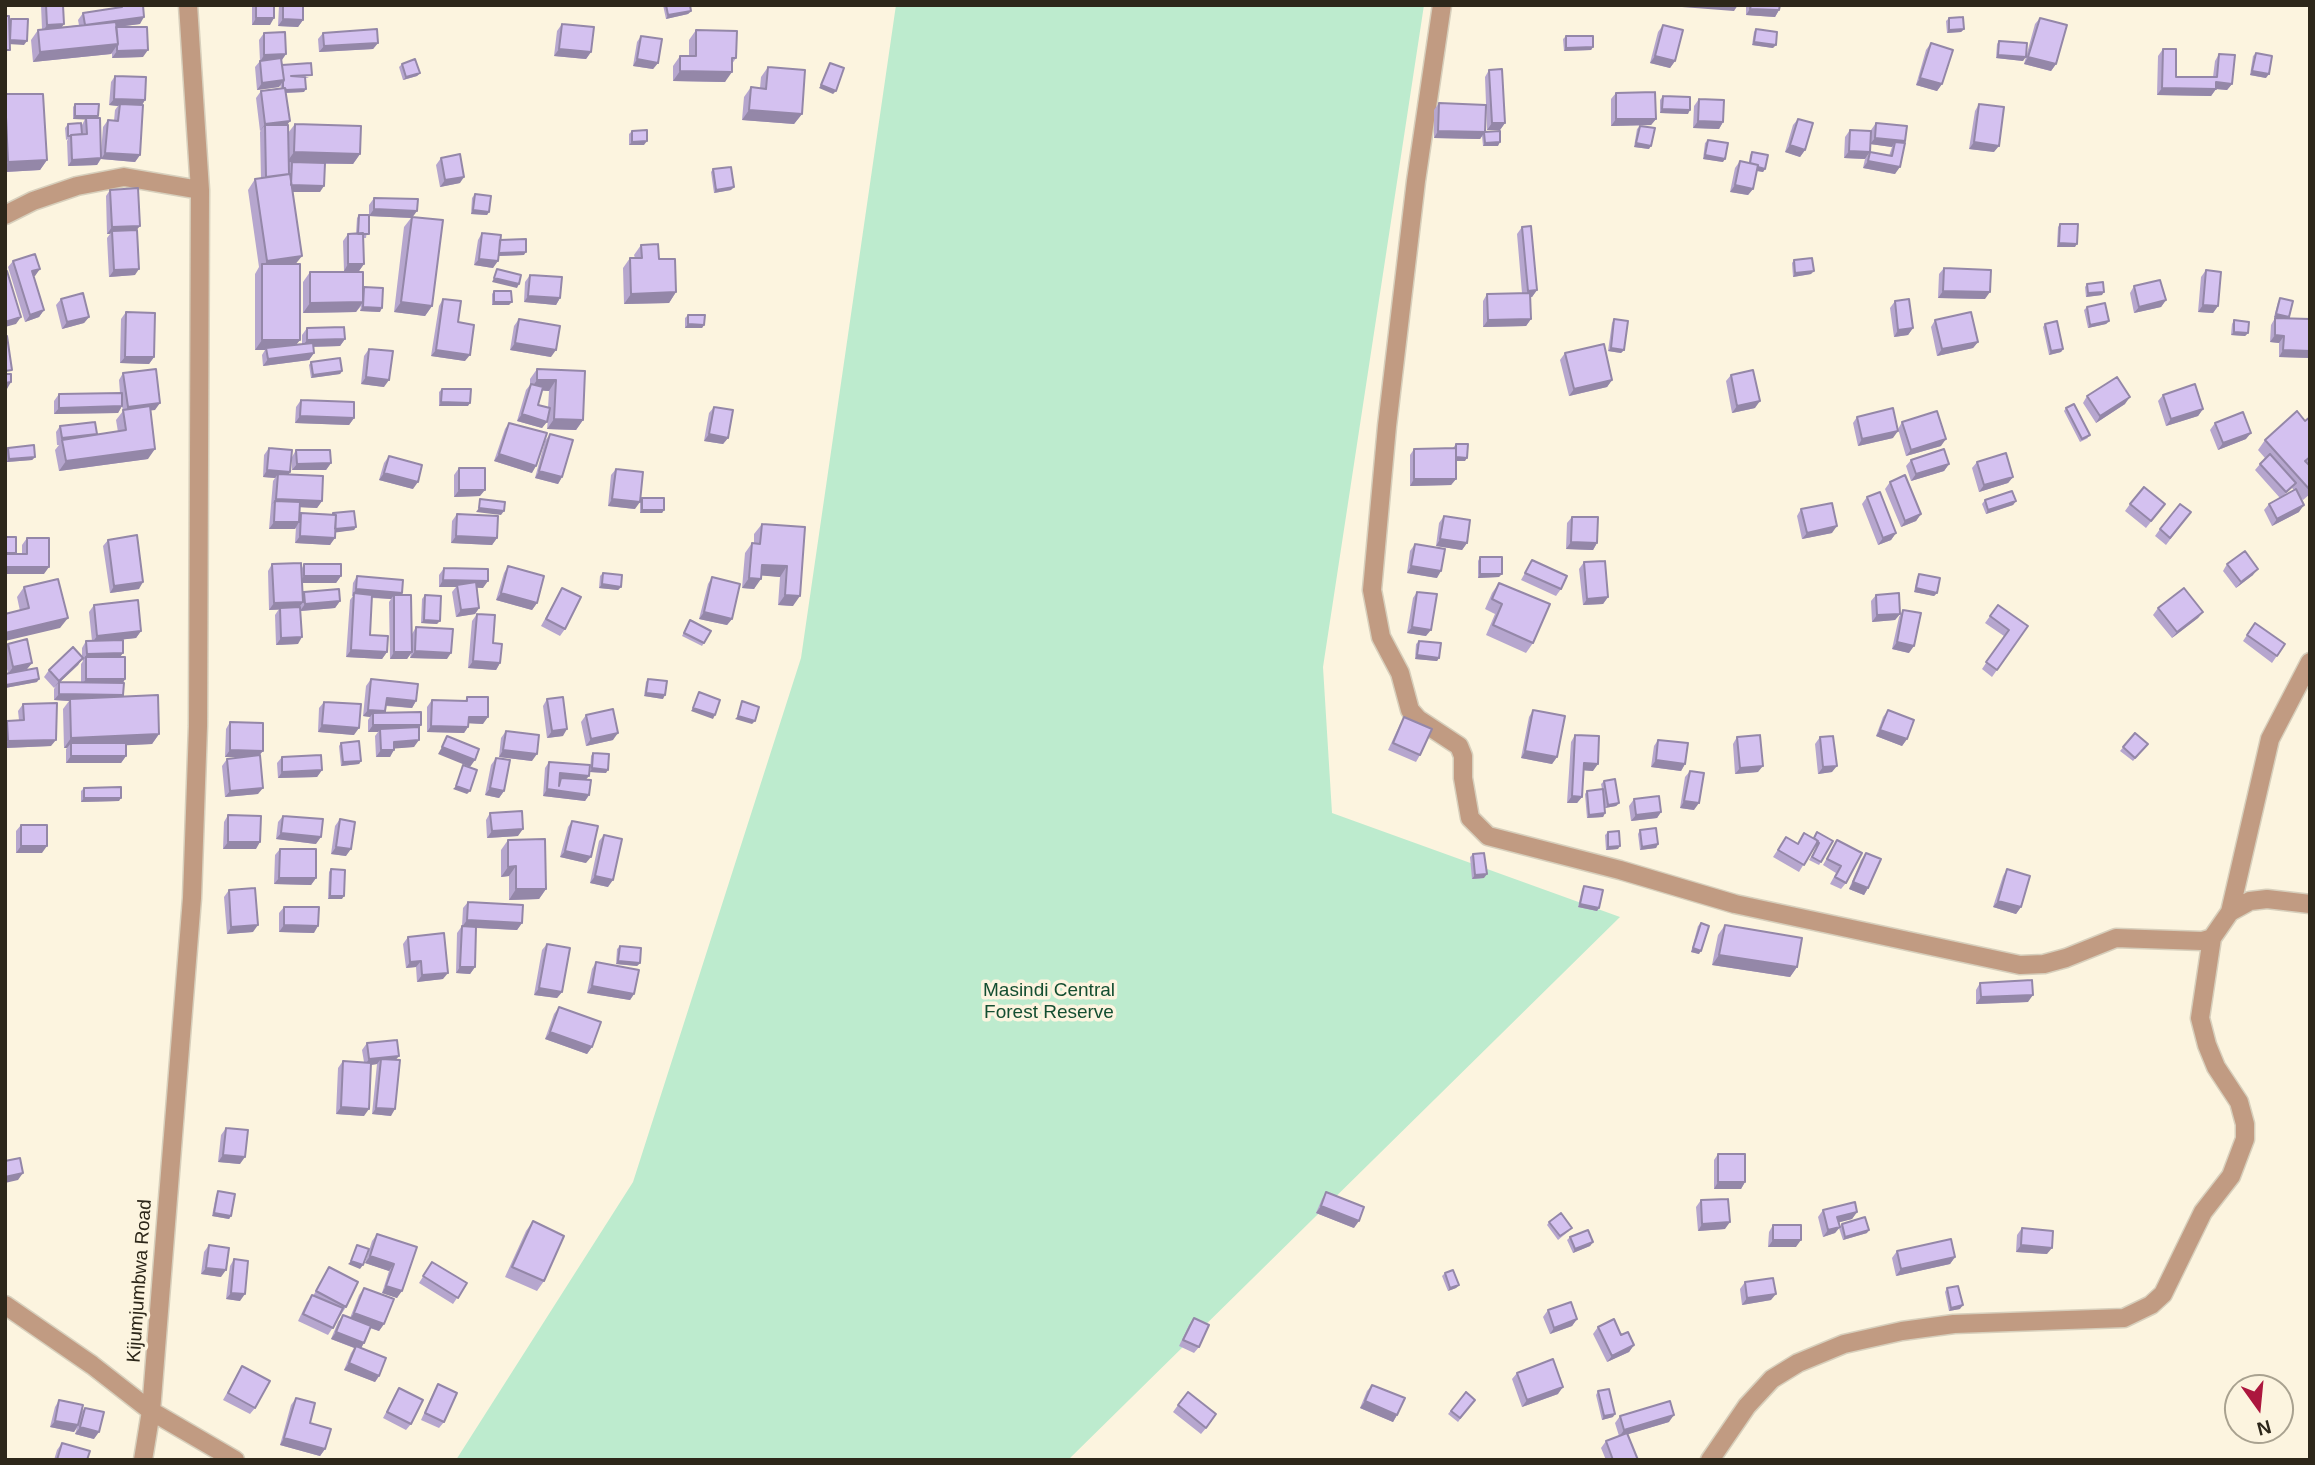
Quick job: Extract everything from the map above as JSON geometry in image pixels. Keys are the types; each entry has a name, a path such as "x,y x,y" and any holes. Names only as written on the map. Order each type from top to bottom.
{"street":[{"name":"Kijumjumbwa Road","path":"143,1460 151,1411 192,898 197,739 200,190 188,5"},
{"path":"1442,5 1413,208 1387,426 1372,590 1381,637 1400,673 1410,710 1418,719 1459,746 1463,756 1463,778 1470,818 1488,836 1500,840 1633,873 1735,904 2020,965 2044,964 2067,958 2116,938 2188,942 2212,938"},
{"path":"5,215 33,201 77,186 124,177 200,190"},
{"path":"1710,1460 1746,1406 1772,1379 1798,1363 1844,1345 1902,1331 1954,1324 2124,1318 2151,1305 2163,1294 2203,1212 2231,1176 2245,1139 2245,1124 2239,1102 2211,1056 2200,1018 2212,938 2230,912 2270,740 2310,663"},
{"path":"2230,912 2250,901 2267,899 2310,904"},
{"path":"5,1305 92,1365 151,1411 235,1460"}],"green space":[{"name":"Masindi Central Forest Reserve","path":"896,5 1424,5 1323,667 1332,813 1620,917 1068,1460 456,1460 633,1182 801,658"}],"building":[{"path":"46,5 63,5 64,24 47,25"},
{"path":"122,5 143,5 144,17 85,25 83,13"},
{"path":"256,5 274,5 274,18 256,18"},
{"path":"283,5 303,5 303,20 283,19"},
{"path":"666,5 690,5 691,11 668,15"},
{"path":"1751,5 1780,5 1779,10 1750,9"},
{"path":"5,16 9,16 10,50 5,50"},
{"path":"1963,17 1964,29 1949,30 1949,18"},
{"path":"2040,18 2067,25 2056,64 2028,57"},
{"path":"11,19 28,19 27,41 10,40"},
{"path":"116,22 118,44 40,52 38,30"},
{"path":"562,24 594,27 591,52 559,49"},
{"path":"1663,25 1683,30 1675,61 1655,56"},
{"path":"116,27 147,27 148,50 117,51"},
{"path":"377,29 378,43 324,46 323,33"},
{"path":"1756,29 1777,32 1776,45 1754,42"},
{"path":"696,30 737,31 736,58 732,58 732,72 680,71 680,56 696,56"},
{"path":"285,32 286,54 264,55 264,33"},
{"path":"641,36 662,39 658,63 637,59"},
{"path":"1566,36 1593,36 1593,47 1566,48"},
{"path":"1999,41 2027,43 2026,57 1998,55"},
{"path":"1931,43 1953,50 1942,84 1920,78"},
{"path":"2163,49 2176,49 2176,77 2217,77 2219,54 2235,55 2232,84 2216,82 2216,89 2162,88"},
{"path":"2256,53 2272,56 2269,74 2252,71"},
{"path":"281,58 284,80 262,83 260,61"},
{"path":"415,59 420,73 406,77 402,64"},
{"path":"311,63 312,75 291,76 305,77 306,89 283,88 282,65"},
{"path":"830,63 844,68 836,91 821,85"},
{"path":"768,67 805,70 802,114 749,110 751,87 766,89"},
{"path":"1502,69 1505,123 1492,123 1489,70"},
{"path":"115,76 146,77 145,100 114,99"},
{"path":"285,88 290,121 265,124 261,91"},
{"path":"1655,92 1656,119 1616,119 1616,93"},
{"path":"5,94 43,94 47,160 8,162"},
{"path":"1663,96 1690,97 1690,110 1662,109"},
{"path":"1699,99 1724,100 1723,122 1698,121"},
{"path":"1439,103 1486,105 1485,132 1438,131"},
{"path":"75,104 99,104 98,116 75,116"},
{"path":"120,104 143,105 140,155 105,153 108,120 118,121"},
{"path":"1979,104 2004,107 1999,146 1974,142"},
{"path":"86,118 100,118 101,158 72,160 71,135 87,134"},
{"path":"1798,119 1813,123 1805,150 1790,145"},
{"path":"81,123 82,134 68,136 68,124"},
{"path":"1876,123 1907,126 1905,141 1875,138"},
{"path":"295,124 361,126 360,154 294,152"},
{"path":"265,125 288,125 289,174 266,177"},
{"path":"1640,126 1655,128 1651,146 1636,143"},
{"path":"647,130 647,141 632,142 632,131"},
{"path":"1850,130 1871,131 1870,152 1849,151"},
{"path":"1500,131 1500,142 1485,143 1484,132"},
{"path":"1708,140 1728,143 1725,159 1705,155"},
{"path":"1895,142 1905,143 1900,167 1868,161 1870,152 1892,156"},
{"path":"1752,152 1768,155 1765,169 1750,163"},
{"path":"460,154 464,177 445,180 441,158"},
{"path":"1740,161 1758,165 1753,189 1735,185"},
{"path":"292,162 325,163 324,186 291,185"},
{"path":"731,167 734,187 716,190 713,169"},
{"path":"290,174 302,256 267,261 255,179"},
{"path":"138,188 140,226 112,227 110,190"},
{"path":"475,194 491,196 489,212 473,210"},
{"path":"374,198 418,199 417,211 374,209"},
{"path":"359,215 369,215 369,234 358,234"},
{"path":"412,217 443,220 432,306 401,302"},
{"path":"2060,224 2078,224 2077,244 2059,243"},
{"path":"1531,226 1537,290 1528,291 1522,227"},
{"path":"137,230 139,269 114,270 112,231"},
{"path":"363,233 364,264 348,264 348,234"},
{"path":"482,233 501,235 498,261 479,259"},
{"path":"526,239 526,252 499,253 500,240"},
{"path":"658,244 659,259 675,259 676,292 631,294 630,258 642,258 641,245"},
{"path":"35,254 40,269 32,271 44,310 30,315 13,261"},
{"path":"1812,258 1814,271 1795,273 1794,260"},
{"path":"262,264 300,264 300,340 262,340"},
{"path":"1944,268 1991,270 1990,292 1943,291"},
{"path":"497,269 521,275 519,284 494,278"},
{"path":"2206,270 2221,272 2218,306 2203,305"},
{"path":"7,271 21,317 5,322 5,272"},
{"path":"310,272 363,272 363,302 310,303"},
{"path":"530,275 562,277 560,298 528,296"},
{"path":"2160,280 2166,300 2139,307 2134,286"},
{"path":"2103,282 2104,292 2088,293 2087,284"},
{"path":"364,287 383,288 382,308 363,307"},
{"path":"494,291 511,291 512,302 494,302"},
{"path":"83,293 89,317 67,322 61,299"},
{"path":"1530,293 1531,319 1488,320 1487,294"},
{"path":"2280,298 2293,301 2289,317 2276,314"},
{"path":"443,299 461,301 458,322 474,325 470,355 436,350"},
{"path":"1909,299 1913,328 1898,330 1895,301"},
{"path":"2105,303 2109,321 2090,325 2087,307"},
{"path":"126,312 155,313 154,357 125,357"},
{"path":"1971,312 1978,342 1942,349 1935,320"},
{"path":"688,315 705,315 704,325 688,324"},
{"path":"2275,318 2310,319 2310,351 2283,350 2284,336 2275,335"},
{"path":"519,319 560,326 556,350 515,343"},
{"path":"1614,319 1628,321 1624,350 1611,348"},
{"path":"2234,320 2249,322 2248,333 2234,332"},
{"path":"2057,321 2063,349 2051,351 2045,324"},
{"path":"344,327 345,339 307,340 307,328"},
{"path":"5,336 12,370 5,371"},
{"path":"313,343 314,353 268,359 266,348"},
{"path":"1604,344 1612,380 1574,389 1565,353"},
{"path":"369,349 393,351 389,380 366,377"},
{"path":"340,358 342,371 313,375 311,362"},
{"path":"156,369 160,403 128,407 123,373"},
{"path":"537,369 585,371 583,420 554,419 556,380 537,380"},
{"path":"1753,370 1760,401 1737,406 1731,375"},
{"path":"5,374 11,374 11,382 5,383"},
{"path":"2117,377 2130,397 2100,416 2087,396"},
{"path":"531,384 543,387 538,405 550,408 547,422 522,414"},
{"path":"2195,384 2203,409 2171,419 2163,395"},
{"path":"442,389 471,389 470,403 441,402"},
{"path":"122,393 122,406 59,408 59,394"},
{"path":"301,400 354,402 354,418 300,416"},
{"path":"2074,404 2090,435 2082,439 2066,408"},
{"path":"150,406 155,449 66,461 62,440 126,430 123,410"},
{"path":"714,407 733,410 728,438 709,434"},
{"path":"1893,408 1898,431 1862,439 1857,417"},
{"path":"1937,411 1946,439 1911,450 1902,422"},
{"path":"2297,411 2305,421 2310,417 2310,457 2305,461 2310,466 2310,490 2265,440"},
{"path":"2243,412 2251,433 2223,443 2215,423"},
{"path":"95,422 97,434 62,438 60,426"},
{"path":"509,423 547,433 536,466 499,454"},
{"path":"550,434 573,440 562,477 539,471"},
{"path":"1456,444 1468,444 1467,458 1456,457"},
{"path":"34,445 35,457 9,459 8,448"},
{"path":"269,448 292,450 290,472 267,470"},
{"path":"1456,448 1456,479 1414,479 1414,449"},
{"path":"1944,449 1949,464 1916,474 1911,460"},
{"path":"296,450 330,450 331,463 297,464"},
{"path":"2006,453 2013,477 1984,485 1977,462"},
{"path":"2270,454 2296,483 2286,492 2260,464"},
{"path":"389,456 422,465 418,482 384,473"},
{"path":"459,468 485,468 485,490 459,490"},
{"path":"616,469 643,472 640,502 612,499"},
{"path":"278,474 323,476 322,501 276,499"},
{"path":"1905,475 1921,514 1905,521 1890,482"},
{"path":"2144,487 2165,504 2151,521 2130,504"},
{"path":"2296,489 2304,505 2277,519 2269,504"},
{"path":"2012,491 2016,501 1988,510 1985,500"},
{"path":"1880,492 1896,533 1883,538 1867,497"},
{"path":"642,498 664,498 664,510 642,510"},
{"path":"480,499 505,502 504,511 479,508"},
{"path":"275,501 300,502 299,522 274,522"},
{"path":"1832,503 1837,526 1807,533 1801,509"},
{"path":"2180,504 2191,512 2170,538 2160,529"},
{"path":"354,511 356,527 335,529 336,515 333,513"},
{"path":"301,513 336,515 335,538 300,536"},
{"path":"457,514 498,516 497,538 456,536"},
{"path":"1444,516 1470,520 1467,543 1440,539"},
{"path":"1572,517 1598,517 1597,543 1571,542"},
{"path":"762,524 805,527 800,596 785,595 787,566 762,565 761,579 749,578 752,543 760,544"},
{"path":"137,535 143,582 114,586 108,540"},
{"path":"5,537 16,537 16,553 5,553"},
{"path":"27,538 49,538 49,567 5,567 5,554 27,554"},
{"path":"1415,544 1445,549 1441,571 1411,566"},
{"path":"2245,551 2258,569 2241,582 2227,564"},
{"path":"1480,557 1502,557 1502,574 1480,574"},
{"path":"1532,560 1567,576 1561,589 1525,573"},
{"path":"1605,561 1608,597 1587,599 1584,562"},
{"path":"301,563 303,602 274,603 272,564"},
{"path":"304,564 341,564 341,576 304,576"},
{"path":"508,566 544,576 537,603 501,593"},
{"path":"444,568 488,569 488,581 443,580"},
{"path":"603,573 622,575 621,587 602,584"},
{"path":"1919,574 1940,578 1937,593 1916,588"},
{"path":"357,576 403,580 402,593 356,589"},
{"path":"712,577 740,584 732,619 704,612"},
{"path":"58,579 68,618 5,633 5,614 29,608 24,587"},
{"path":"476,582 479,608 461,610 457,585"},
{"path":"1499,583 1550,604 1533,643 1493,625 1502,604 1492,599"},
{"path":"562,588 581,597 565,629 546,619"},
{"path":"2184,588 2203,612 2177,632 2158,608"},
{"path":"339,589 340,601 305,604 304,592"},
{"path":"1417,592 1437,594 1431,630 1412,627"},
{"path":"354,593 372,595 370,635 388,636 387,652 351,650"},
{"path":"1899,593 1900,614 1877,615 1876,595"},
{"path":"394,595 411,595 412,652 394,652"},
{"path":"425,595 441,596 440,621 424,620"},
{"path":"138,600 141,631 97,636 94,605"},
{"path":"1998,605 2028,626 1997,670 1986,662 2009,630 1990,616"},
{"path":"300,607 302,637 281,638 280,608"},
{"path":"1903,610 1921,613 1914,646 1897,642"},
{"path":"477,614 495,615 493,643 502,644 500,663 473,661"},
{"path":"690,620 711,631 704,643 684,633"},
{"path":"2255,623 2285,644 2277,656 2247,635"},
{"path":"416,627 453,629 451,653 415,651"},
{"path":"27,639 32,663 13,667 8,644"},
{"path":"123,640 123,653 87,654 86,641"},
{"path":"1419,641 1441,643 1439,658 1417,655"},
{"path":"73,647 83,658 59,681 49,670"},
{"path":"86,657 125,657 125,679 86,679"},
{"path":"37,668 39,679 6,685 5,674"},
{"path":"371,679 418,684 416,701 387,698 385,711 368,710"},
{"path":"648,679 667,681 665,695 646,693"},
{"path":"59,682 124,683 123,695 59,694"},
{"path":"699,692 720,700 715,715 693,708"},
{"path":"158,695 159,734 71,738 70,699"},
{"path":"467,697 488,697 488,717 469,717 468,727 431,726 432,700 467,701"},
{"path":"563,697 567,729 552,731 547,699"},
{"path":"742,701 759,707 755,721 738,716"},
{"path":"324,702 361,704 359,728 322,725"},
{"path":"57,703 56,740 8,741 7,721 24,720 23,704"},
{"path":"613,709 618,733 591,739 586,715"},
{"path":"1533,710 1565,716 1557,757 1525,751"},
{"path":"1888,710 1914,720 1907,739 1880,730"},
{"path":"421,712 421,725 373,725 373,713"},
{"path":"1404,717 1432,729 1420,755 1393,743"},
{"path":"230,722 263,723 263,751 230,750"},
{"path":"419,727 419,740 394,742 394,750 381,750 380,729"},
{"path":"506,731 539,735 537,754 503,750"},
{"path":"2135,733 2148,744 2135,758 2123,747"},
{"path":"1575,735 1599,736 1598,764 1584,763 1582,797 1572,796"},
{"path":"1760,735 1763,766 1740,768 1737,737"},
{"path":"447,736 479,749 475,760 442,747"},
{"path":"1833,736 1837,766 1823,767 1820,737"},
{"path":"1658,740 1688,743 1685,764 1656,760"},
{"path":"359,741 361,761 343,762 341,743"},
{"path":"71,743 126,743 126,756 71,756"},
{"path":"593,753 609,754 608,770 592,768"},
{"path":"260,755 263,788 230,791 227,759"},
{"path":"321,755 322,770 282,772 282,757"},
{"path":"496,758 510,760 504,791 490,788"},
{"path":"549,762 590,765 589,776 560,773 559,786 561,778 591,780 589,795 547,789"},
{"path":"463,765 477,770 470,791 456,786"},
{"path":"1690,771 1704,773 1699,803 1684,801"},
{"path":"1615,779 1619,803 1608,805 1604,781"},
{"path":"121,787 121,798 84,798 84,788"},
{"path":"1603,789 1605,813 1589,815 1587,791"},
{"path":"1659,796 1661,812 1636,815 1634,799"},
{"path":"522,811 523,829 492,831 490,813"},
{"path":"228,815 261,816 260,842 228,842"},
{"path":"283,816 323,819 321,837 281,833"},
{"path":"340,819 355,822 351,849 336,847"},
{"path":"572,821 598,826 591,857 565,851"},
{"path":"21,825 47,825 47,846 21,846"},
{"path":"1656,828 1658,844 1642,847 1640,830"},
{"path":"1619,831 1620,846 1608,847 1608,832"},
{"path":"1817,832 1833,841 1821,862 1812,857 1819,843 1814,838"},
{"path":"1804,833 1818,841 1804,865 1778,850 1786,837 1798,844"},
{"path":"604,835 622,839 613,880 595,876"},
{"path":"545,839 546,889 516,889 516,866 508,867 508,840"},
{"path":"1837,840 1862,853 1846,883 1835,877 1841,866 1827,859"},
{"path":"280,849 316,849 316,878 279,878"},
{"path":"1484,853 1487,874 1475,875 1473,854"},
{"path":"1866,853 1881,859 1868,888 1853,882"},
{"path":"331,869 345,870 344,896 330,896"},
{"path":"2007,869 2030,876 2021,907 1998,901"},
{"path":"1584,886 1603,890 1599,908 1580,904"},
{"path":"255,888 258,925 231,927 229,890"},
{"path":"468,902 523,905 522,923 467,920"},
{"path":"284,907 319,907 318,926 284,925"},
{"path":"1701,923 1709,926 1701,951 1693,948"},
{"path":"1725,925 1802,938 1797,967 1719,955"},
{"path":"462,926 476,927 475,967 460,967"},
{"path":"444,933 448,973 422,975 421,961 410,962 408,937"},
{"path":"547,944 570,948 562,992 539,988"},
{"path":"620,946 641,948 640,963 618,961"},
{"path":"596,962 639,970 634,994 592,986"},
{"path":"2032,980 2033,995 1981,997 1980,983"},
{"path":"559,1007 601,1022 592,1047 550,1032"},
{"path":"397,1040 399,1056 369,1059 367,1043"},
{"path":"381,1059 400,1060 395,1109 376,1108"},
{"path":"343,1061 371,1063 369,1109 341,1107"},
{"path":"226,1128 248,1130 245,1157 223,1155"},
{"path":"1718,1154 1745,1154 1745,1182 1718,1182"},
{"path":"20,1158 23,1173 5,1177 5,1161"},
{"path":"218,1191 235,1194 231,1216 214,1213"},
{"path":"1326,1192 1364,1207 1359,1221 1321,1206"},
{"path":"1728,1199 1730,1222 1702,1224 1701,1200"},
{"path":"1855,1202 1857,1212 1837,1217 1840,1227 1828,1230 1823,1210"},
{"path":"1561,1213 1572,1228 1560,1236 1549,1222"},
{"path":"1865,1217 1869,1230 1845,1237 1842,1224"},
{"path":"533,1221 564,1236 544,1281 512,1267"},
{"path":"1773,1225 1801,1225 1801,1240 1773,1240"},
{"path":"2022,1228 2053,1231 2052,1248 2021,1245"},
{"path":"1588,1230 1593,1242 1575,1249 1570,1237"},
{"path":"377,1234 417,1247 402,1291 386,1286 394,1264 370,1256"},
{"path":"1951,1239 1955,1257 1901,1269 1897,1251"},
{"path":"209,1245 229,1248 226,1270 206,1268"},
{"path":"357,1245 369,1249 363,1265 351,1261"},
{"path":"234,1259 248,1261 245,1294 231,1293"},
{"path":"432,1262 467,1283 458,1298 423,1276"},
{"path":"329,1267 358,1282 346,1307 316,1291"},
{"path":"1453,1270 1459,1285 1450,1288 1445,1273"},
{"path":"1773,1278 1776,1294 1747,1298 1745,1282"},
{"path":"1958,1286 1963,1305 1951,1308 1947,1288"},
{"path":"364,1288 394,1299 384,1324 354,1313"},
{"path":"312,1295 343,1308 333,1328 303,1314"},
{"path":"1571,1302 1577,1319 1554,1328 1548,1310"},
{"path":"343,1315 371,1326 364,1343 336,1332"},
{"path":"1194,1318 1209,1325 1199,1347 1183,1340"},
{"path":"1614,1319 1621,1335 1628,1332 1634,1345 1612,1356 1598,1327"},
{"path":"356,1346 386,1358 379,1376 349,1363"},
{"path":"1553,1359 1563,1387 1527,1400 1517,1373"},
{"path":"242,1366 270,1381 255,1408 228,1393"},
{"path":"438,1384 457,1393 444,1422 425,1413"},
{"path":"1372,1385 1405,1398 1397,1415 1365,1401"},
{"path":"399,1388 423,1400 411,1424 387,1412"},
{"path":"1609,1389 1615,1414 1604,1416 1598,1391"},
{"path":"1188,1392 1216,1414 1206,1428 1178,1405"},
{"path":"1466,1392 1475,1400 1460,1418 1451,1411"},
{"path":"296,1398 315,1403 310,1423 331,1429 325,1449 284,1438"},
{"path":"59,1400 83,1405 78,1425 55,1421"},
{"path":"1670,1401 1674,1415 1624,1430 1620,1416"},
{"path":"85,1408 104,1412 99,1432 80,1427"},
{"path":"1627,1433 1638,1460 1613,1460 1606,1441"},
{"path":"62,1443 90,1451 87,1460 57,1460"}]}
